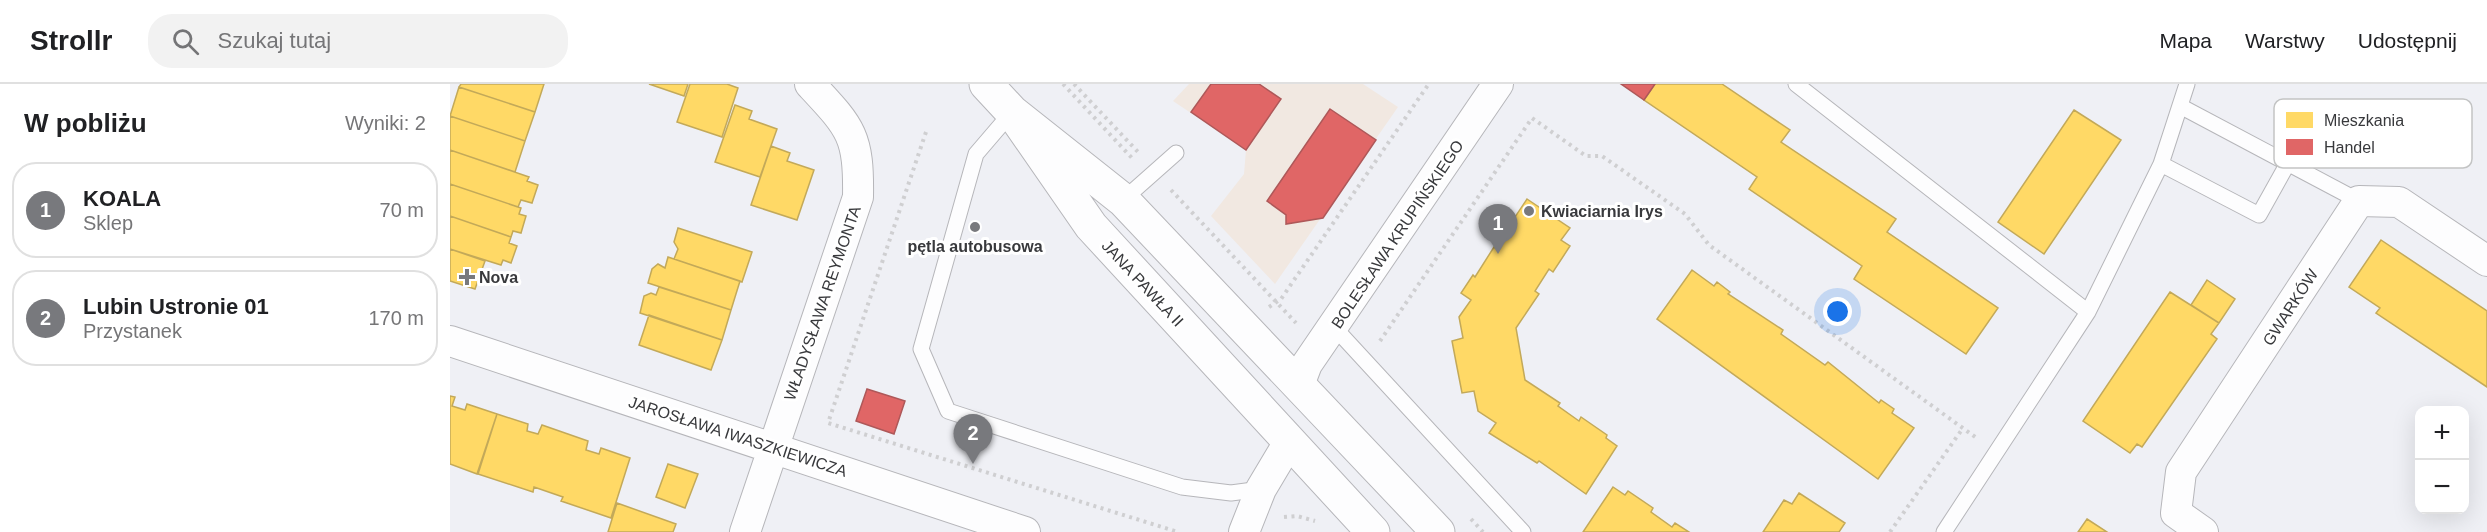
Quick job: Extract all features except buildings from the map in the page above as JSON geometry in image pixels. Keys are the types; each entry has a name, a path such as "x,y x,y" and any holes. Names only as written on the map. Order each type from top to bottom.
{"street":[{"name":"WŁADYSŁAWA REYMONTA","path":"745,532 858,197 858,156 844,120 810,84"},
{"name":"JANA PAWŁA II","path":"986,84 1012,112 1123,201 1438,532"},
{"name":"BOLESŁAWA KRUPIŃSKIEGO","path":"1299,385 1306,364 1498,84"},
{"name":"JANA PAWŁA II","path":"1012,112 1090,226 1373,532"},
{"path":"2359,201 2399,202 2487,261"},
{"name":"GWARKÓW","path":"2203,532 2176,513 2181,472 2359,201"},
{"name":"JAROSŁAWA IWASZKIEWICZA","path":"450,341 1025,532"},
{"path":"1244,532 1261,489 1289,442 1299,385"}],"lane":[{"path":"1796,84 2088,312"},
{"path":"1944,532 2088,312 2161,164 2187,84"},
{"path":"2180,106 2274,156"},
{"path":"1012,112 976,154 921,349 948,411 1182,487 1231,493 1261,489"},
{"path":"1123,201 1176,153"},
{"path":"2161,164 2259,215 2285,168"},
{"path":"2297,168 2359,201"},
{"path":"1325,338 1366,362 1523,532"}],"path":[{"path":"1281,299 1428,84"},
{"path":"1077,85 1155,173 1278,303 1325,338"},
{"path":"1366,362 1532,118 1586,156 1602,156 1685,214 1709,245 1996,452"},
{"path":"1890,532 1963,428"},
{"path":"1463,511 1483,532"},
{"path":"1280,519 1297,516 1323,525"}],"shaded area":[{"path":"1189,84 1363,84 1398,107 1275,284 1211,216 1244,174 1246,150 1173,101"}],"place":[{"name":"Kwiaciarnia Irys","path":"1529,211"},
{"name":"pętla autobusowa","path":"975,227"},
{"name":"KOALA","path":"1498,254"},
{"name":"Nova","path":"467,277"},
{"name":"Lubin Ustronie 01","path":"973,464"}]}
